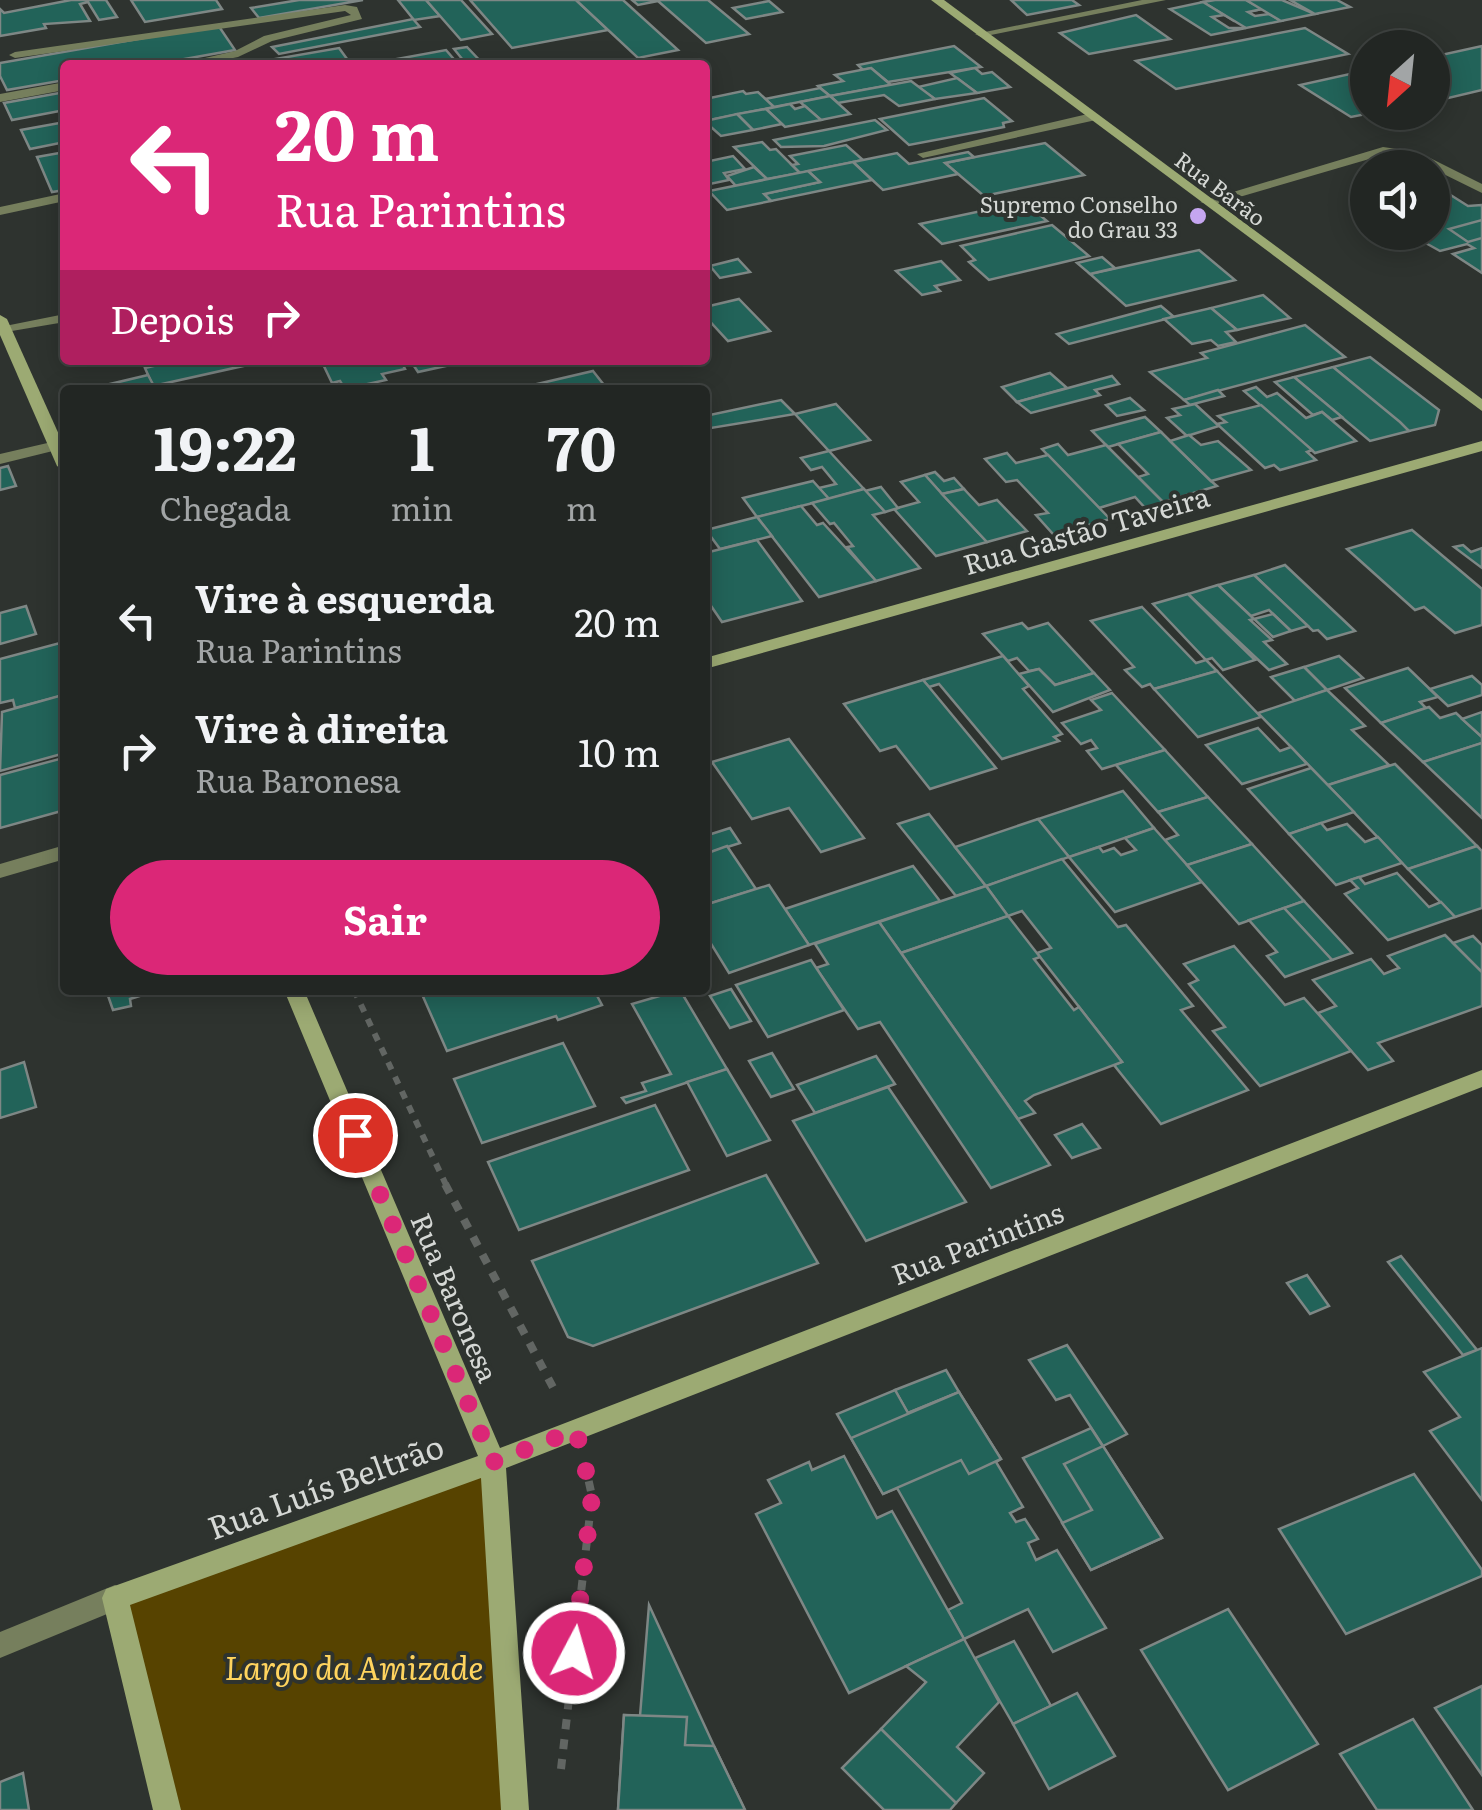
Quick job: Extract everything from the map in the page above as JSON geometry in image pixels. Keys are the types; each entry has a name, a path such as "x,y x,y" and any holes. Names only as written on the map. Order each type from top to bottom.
{"street":[{"name":"Rua Barão","path":"937,0 1482,406"},
{"path":"981,34 1160,0"},
{"path":"15,55 345,8 354,10 358,17 268,38 238,54 207,60"},
{"path":"0,98 60,87"},
{"path":"923,154 1092,117"},
{"path":"1207,202 1383,151 1414,155 1482,189"},
{"path":"0,210 60,198"},
{"path":"60,318 2,324 60,455"},
{"path":"0,459 56,446"},
{"name":"Rua Gastão Taveira","path":"710,663 1482,446"},
{"path":"0,870 60,853"},
{"name":"Rua Baronesa","path":"296,995 493,1462"},
{"name":"Rua Parintins","path":"493,1462 1482,1078"},
{"path":"493,1462 515,1810"},
{"name":"Rua Luís Beltrão","path":"115,1598 493,1462"},
{"path":"0,1646 115,1598 167,1810"}],"path":[{"path":"356,995 442,1178 576,1430 592,1496 559,1790"}],"green space":[{"name":"Largo da Amizade","path":"493,1462 515,1810 167,1810 115,1598"}],"building":[{"path":"71,0 106,0 117,17 99,20 88,2 80,4 90,21 44,24 46,28 0,36 0,9 4,13"},
{"path":"131,0 216,0 222,9 145,22"},
{"path":"299,0 363,0 259,18 251,8"},
{"path":"398,0 426,0 440,16 414,20"},
{"path":"426,0 461,0 492,34 461,40"},
{"path":"470,0 576,0 608,30 512,48"},
{"path":"576,0 623,0 678,50 638,58"},
{"path":"632,0 708,0 749,34 706,43 658,1 638,5"},
{"path":"1011,0 1072,0 1079,5 1027,15"},
{"path":"1246,0 1262,9 1248,12 1255,16 1234,21 1203,2"},
{"path":"1246,0 1262,9 1248,12 1255,16 1269,14 1281,21 1246,28 1203,2"},
{"path":"1246,0 1282,0 1315,14 1281,21"},
{"path":"1290,0 1337,0 1350,7 1315,14"},
{"path":"769,1 782,12 746,19 733,8"},
{"path":"1203,2 1224,15 1212,17 1229,28 1246,28 1211,35 1170,9"},
{"path":"1136,15 1170,39 1089,54 1060,33"},
{"path":"413,19 420,27 279,54 272,47"},
{"path":"218,25 235,50 179,60 60,60 60,81 7,90 0,76 0,63"},
{"path":"1305,28 1348,54 1176,89 1136,61"},
{"path":"954,46 981,67 888,82 871,68 863,70 858,65"},
{"path":"1482,46 1482,90 1450,98 1450,53"},
{"path":"467,47 479,60 463,60 454,49"},
{"path":"339,48 348,60 270,60"},
{"path":"446,50 455,60 391,60"},
{"path":"871,68 891,85 830,96 818,86 843,81 835,75"},
{"path":"975,68 982,74 992,72 1010,87 977,93 950,73"},
{"path":"1350,74 1350,116 1300,85"},
{"path":"957,78 977,93 935,99 918,87"},
{"path":"911,81 935,99 899,106 884,95 838,103 830,96"},
{"path":"820,88 830,96 774,107 765,99"},
{"path":"758,92 774,107 710,120 710,98"},
{"path":"60,93 60,111 12,120 4,103"},
{"path":"830,96 850,114 821,120 800,102"},
{"path":"984,98 1012,121 1003,123 1004,127 909,145 880,119"},
{"path":"790,104 795,109 805,106 821,120 785,127 766,109"},
{"path":"766,109 782,124 753,130 737,114"},
{"path":"737,114 753,130 721,136 710,126 710,120"},
{"path":"875,120 887,130 824,146 781,147 774,140"},
{"path":"60,123 60,143 30,149 21,130"},
{"path":"762,142 770,150 776,149 800,173 767,179 734,147"},
{"path":"1045,143 1084,175 984,196 945,163"},
{"path":"846,145 863,160 800,173 792,165 798,164 790,156"},
{"path":"968,152 974,157 945,163 958,174 883,190 853,162 897,153 909,164"},
{"path":"60,153 60,191 52,192 37,157"},
{"path":"733,156 745,169 724,173 729,180 710,184 710,161"},
{"path":"853,162 872,180 771,201 764,194 820,182 808,171"},
{"path":"754,167 767,179 736,186 727,176"},
{"path":"808,171 820,182 764,194 771,201 727,210 710,191"},
{"path":"1450,195 1468,206 1482,205 1482,273 1453,254 1474,248 1467,244 1450,248"},
{"path":"1024,202 1047,221 942,244 920,224"},
{"path":"1482,220 1482,238 1468,242 1450,229"},
{"path":"1052,225 1089,256 989,280 969,262 975,260 961,246"},
{"path":"1199,250 1235,280 1126,306 1090,274"},
{"path":"1102,257 1115,268 1090,274 1077,263"},
{"path":"738,259 750,272 720,278 710,266"},
{"path":"941,261 960,280 935,286 940,291 922,295 896,271"},
{"path":"1263,295 1290,318 1237,330 1211,308"},
{"path":"739,299 770,331 728,341 710,321 710,306"},
{"path":"1161,306 1174,317 1069,344 1057,334"},
{"path":"1211,308 1237,330 1226,332 1236,342 1218,346 1211,340 1192,344 1164,319"},
{"path":"1305,325 1345,357 1184,400 1150,372 1207,358 1201,353"},
{"path":"1370,357 1439,410 1435,425 1409,431 1333,367"},
{"path":"248,365 158,385 153,385 145,368"},
{"path":"323,365 403,365 405,369 382,374 386,380 363,385 332,383"},
{"path":"413,365 450,365 418,372"},
{"path":"1333,367 1409,431 1370,441 1294,377"},
{"path":"593,371 604,385 533,385"},
{"path":"1050,373 1067,388 1017,402 1002,387"},
{"path":"148,375 153,385 106,385"},
{"path":"1112,376 1119,384 1095,390 1100,395 1031,413 1017,402"},
{"path":"1294,377 1342,417 1332,420 1322,412 1313,415 1275,382"},
{"path":"1256,387 1267,397 1277,393 1306,418 1322,412 1356,441 1315,453 1244,391"},
{"path":"1218,390 1224,396 1190,405 1184,400"},
{"path":"1130,398 1144,410 1117,416 1106,405"},
{"path":"781,400 795,414 711,428 710,415"},
{"path":"836,404 870,440 829,451 795,414"},
{"path":"1195,404 1219,426 1187,436 1167,418 1180,415 1173,409"},
{"path":"1261,405 1312,450 1307,452 1316,460 1280,470 1274,465 1265,468 1217,424 1226,422 1218,416"},
{"path":"1145,417 1161,432 1108,447 1092,431"},
{"path":"1161,432 1217,486 1163,502 1138,477 1148,474 1118,444"},
{"path":"1189,435 1201,445 1218,441 1251,470 1211,481 1170,441"},
{"path":"1058,444 1068,455 1106,445 1166,505 1147,510 1135,497 1099,508 1042,449"},
{"path":"829,451 864,489 829,499 819,488 836,484 822,467 811,470 801,458"},
{"path":"1007,453 1016,463 1048,455 1110,519 1067,531 1075,540 1062,544 1036,515 1048,513 1017,480 1006,482 985,459"},
{"path":"8,466 16,486 0,490 0,468"},
{"path":"935,472 944,481 954,478 964,489 942,494 925,475"},
{"path":"925,475 987,542 936,556 894,509 919,502 901,482"},
{"path":"813,481 829,499 757,517 743,498"},
{"path":"881,487 898,508 885,512 865,491"},
{"path":"864,489 885,512 873,515 920,568 876,581 847,547 853,546 812,503"},
{"path":"964,489 979,505 997,500 1027,531 987,542 942,494"},
{"path":"801,506 817,525 823,523 876,581 819,597 757,517"},
{"path":"757,517 772,536 720,549 710,529"},
{"path":"1412,530 1482,589 1482,625 1455,633 1424,607 1415,610 1347,549"},
{"path":"757,540 802,601 722,622 710,604 710,552"},
{"path":"1463,545 1471,552 1482,548 1482,568 1454,547"},
{"path":"1285,565 1355,631 1327,639 1318,630 1313,631 1254,575"},
{"path":"1254,575 1308,626 1291,631 1269,610 1251,616 1218,585"},
{"path":"1218,585 1254,619 1250,620 1272,640 1264,642 1287,664 1269,670 1188,594"},
{"path":"1188,594 1255,660 1223,670 1212,658 1206,660 1153,604"},
{"path":"26,606 36,634 0,644 0,613"},
{"path":"1142,607 1196,663 1206,660 1217,671 1154,689 1150,684 1142,687 1125,670 1134,667 1091,621"},
{"path":"1273,614 1291,631 1273,637 1254,619"},
{"path":"1022,623 1028,629 1048,623 1094,673 1055,685 1039,669 1029,671 1017,658 1008,661 983,634"},
{"path":"60,643 60,696 15,708 13,700 0,703 0,659"},
{"path":"1003,656 1029,686 1023,689 1062,734 1054,737 1059,741 1002,759 939,684 929,687 923,680"},
{"path":"1339,656 1363,678 1327,690 1304,667"},
{"path":"1304,667 1327,690 1295,701 1271,677"},
{"path":"1408,668 1438,697 1420,702 1426,708 1381,723 1345,688"},
{"path":"1039,669 1055,685 1094,673 1110,690 1053,712 1019,674"},
{"path":"1217,671 1261,717 1198,737 1154,689"},
{"path":"1472,676 1482,685 1482,695 1448,706 1430,689"},
{"path":"923,680 996,768 930,789 896,746 880,751 844,704"},
{"path":"1327,690 1365,726 1352,730 1389,765 1328,785 1258,713"},
{"path":"1112,693 1165,750 1102,769 1087,751 1097,748 1091,740 1081,744 1062,723 1101,710 1091,700"},
{"path":"59,696 60,754 0,771 2,712"},
{"path":"1429,707 1440,718 1456,713 1482,737 1482,743 1423,762 1381,723"},
{"path":"1482,712 1482,737 1462,719"},
{"path":"1258,728 1280,751 1291,747 1307,764 1242,784 1206,745"},
{"path":"789,739 864,838 821,852 789,808 752,819 712,762"},
{"path":"1482,743 1482,818 1423,762"},
{"path":"1165,750 1208,797 1158,812 1116,765"},
{"path":"60,759 60,811 0,828 0,775"},
{"path":"1395,764 1477,846 1408,869 1328,785"},
{"path":"1311,768 1354,812 1289,834 1248,789"},
{"path":"1123,791 1154,828 1069,857 1038,819"},
{"path":"1208,797 1252,844 1187,865 1165,840 1178,835 1158,812"},
{"path":"929,814 986,886 956,896 898,824"},
{"path":"1038,819 1069,857 986,886 955,847"},
{"path":"1321,823 1327,830 1347,824 1365,842 1378,837 1402,863 1336,885 1289,834"},
{"path":"730,828 740,843 710,852 710,834"},
{"path":"1154,828 1202,882 1115,912 1069,857 1099,847 1103,852 1114,848 1121,855 1136,850 1125,838"},
{"path":"1252,844 1304,901 1239,924 1187,865"},
{"path":"727,846 756,889 710,903 710,852"},
{"path":"1477,846 1482,851 1482,908 1455,917 1408,869"},
{"path":"1062,859 1118,927 1126,925 1193,1006 1181,1010 1248,1090 1161,1124 1114,1065 1122,1062 1037,953 1051,948 1022,911 1008,916 986,886"},
{"path":"913,866 940,901 809,945 785,909"},
{"path":"1397,873 1429,907 1441,902 1455,917 1388,940 1345,894 1358,888 1350,880 1359,877 1365,884"},
{"path":"769,885 809,945 729,973 710,942 710,903"},
{"path":"986,886 1008,916 901,953 879,922"},
{"path":"1304,901 1352,953 1332,960 1284,908"},
{"path":"1284,908 1332,960 1285,977 1267,956 1277,952 1249,920"},
{"path":"1008,916 1040,957 1034,959 1074,1010 1079,1007 1122,1062 1034,1095 1025,1101 1035,1113 1018,1119 901,953"},
{"path":"879,922 1050,1165 991,1188 880,1022 858,1029 816,968 828,964 815,944"},
{"path":"1445,935 1482,972 1482,1006 1378,1043 1393,1061 1368,1070 1318,1013 1336,1006 1313,980 1371,959 1384,974 1399,968 1388,956"},
{"path":"1473,936 1482,945 1482,972 1453,943"},
{"path":"1234,946 1285,1005 1304,998 1351,1051 1260,1086 1213,1031 1225,1027 1189,984 1198,980 1184,964"},
{"path":"811,960 844,1010 768,1037 736,985"},
{"path":"731,989 751,1021 730,1028 710,996"},
{"path":"108,995 143,995 130,999 131,1006 113,1010"},
{"path":"422,995 597,995 602,1005 558,1020 556,1016 447,1051"},
{"path":"663,995 683,995 727,1069 626,1103 622,1098 646,1091 642,1083 671,1074 632,1004"},
{"path":"563,1043 595,1106 482,1143 454,1079"},
{"path":"772,1053 794,1089 771,1097 749,1061"},
{"path":"876,1056 895,1084 815,1113 797,1085"},
{"path":"24,1062 36,1107 0,1118 0,1070"},
{"path":"727,1069 770,1140 727,1156 687,1082"},
{"path":"888,1087 966,1202 866,1241 793,1121"},
{"path":"655,1105 689,1170 519,1230 488,1162"},
{"path":"1082,1124 1100,1148 1072,1158 1055,1135"},
{"path":"766,1175 818,1263 593,1346 568,1337 532,1261"},
{"path":"1401,1256 1477,1350 1463,1355 1388,1262"},
{"path":"1307,1275 1329,1306 1310,1314 1287,1283"},
{"path":"1067,1345 1127,1434 1103,1446 1070,1395 1056,1400 1029,1360"},
{"path":"1482,1348 1482,1500 1430,1431 1460,1417 1424,1372"},
{"path":"946,1370 959,1392 908,1413 895,1390"},
{"path":"895,1390 908,1413 959,1392 1001,1459 996,1462 1023,1507 1010,1513 1016,1522 1025,1519 1038,1539 1028,1543 1036,1560 1057,1550 1106,1628 1053,1652 1028,1609 964,1639 948,1610 962,1603 897,1488 883,1494 837,1414"},
{"path":"959,1392 1001,1459 969,1474 961,1460 883,1494 851,1438"},
{"path":"1091,1428 1162,1538 1091,1570 1023,1458"},
{"path":"1103,1446 1162,1538 1091,1570 1062,1523 1092,1510 1064,1464"},
{"path":"844,1456 877,1518 892,1511 964,1639 849,1693 756,1514 781,1503 768,1480 809,1462 812,1470"},
{"path":"1414,1474 1482,1570 1482,1576 1346,1634 1279,1529"},
{"path":"649,1605 745,1810 618,1810 624,1715 640,1716"},
{"path":"1228,1609 1318,1744 1228,1790 1141,1650"},
{"path":"964,1639 999,1702 957,1747 984,1773 956,1803 881,1729 926,1682 906,1666"},
{"path":"1014,1641 1051,1706 1013,1724 975,1658"},
{"path":"1482,1686 1482,1775 1435,1708"},
{"path":"1077,1693 1115,1756 1049,1789 1013,1724"},
{"path":"624,1715 687,1717 685,1745 714,1746 745,1810 618,1810"},
{"path":"1413,1719 1473,1810 1377,1810 1340,1754"},
{"path":"881,1729 956,1803 950,1810 884,1810 842,1768"},
{"path":"23,1773 29,1810 0,1810 0,1782"}],"place":[{"name":"Supremo Conselho do Grau 33","path":"1198,216"}],"route":[{"path":"355,1135 493,1462 576,1430 592,1496 574,1653"}]}
